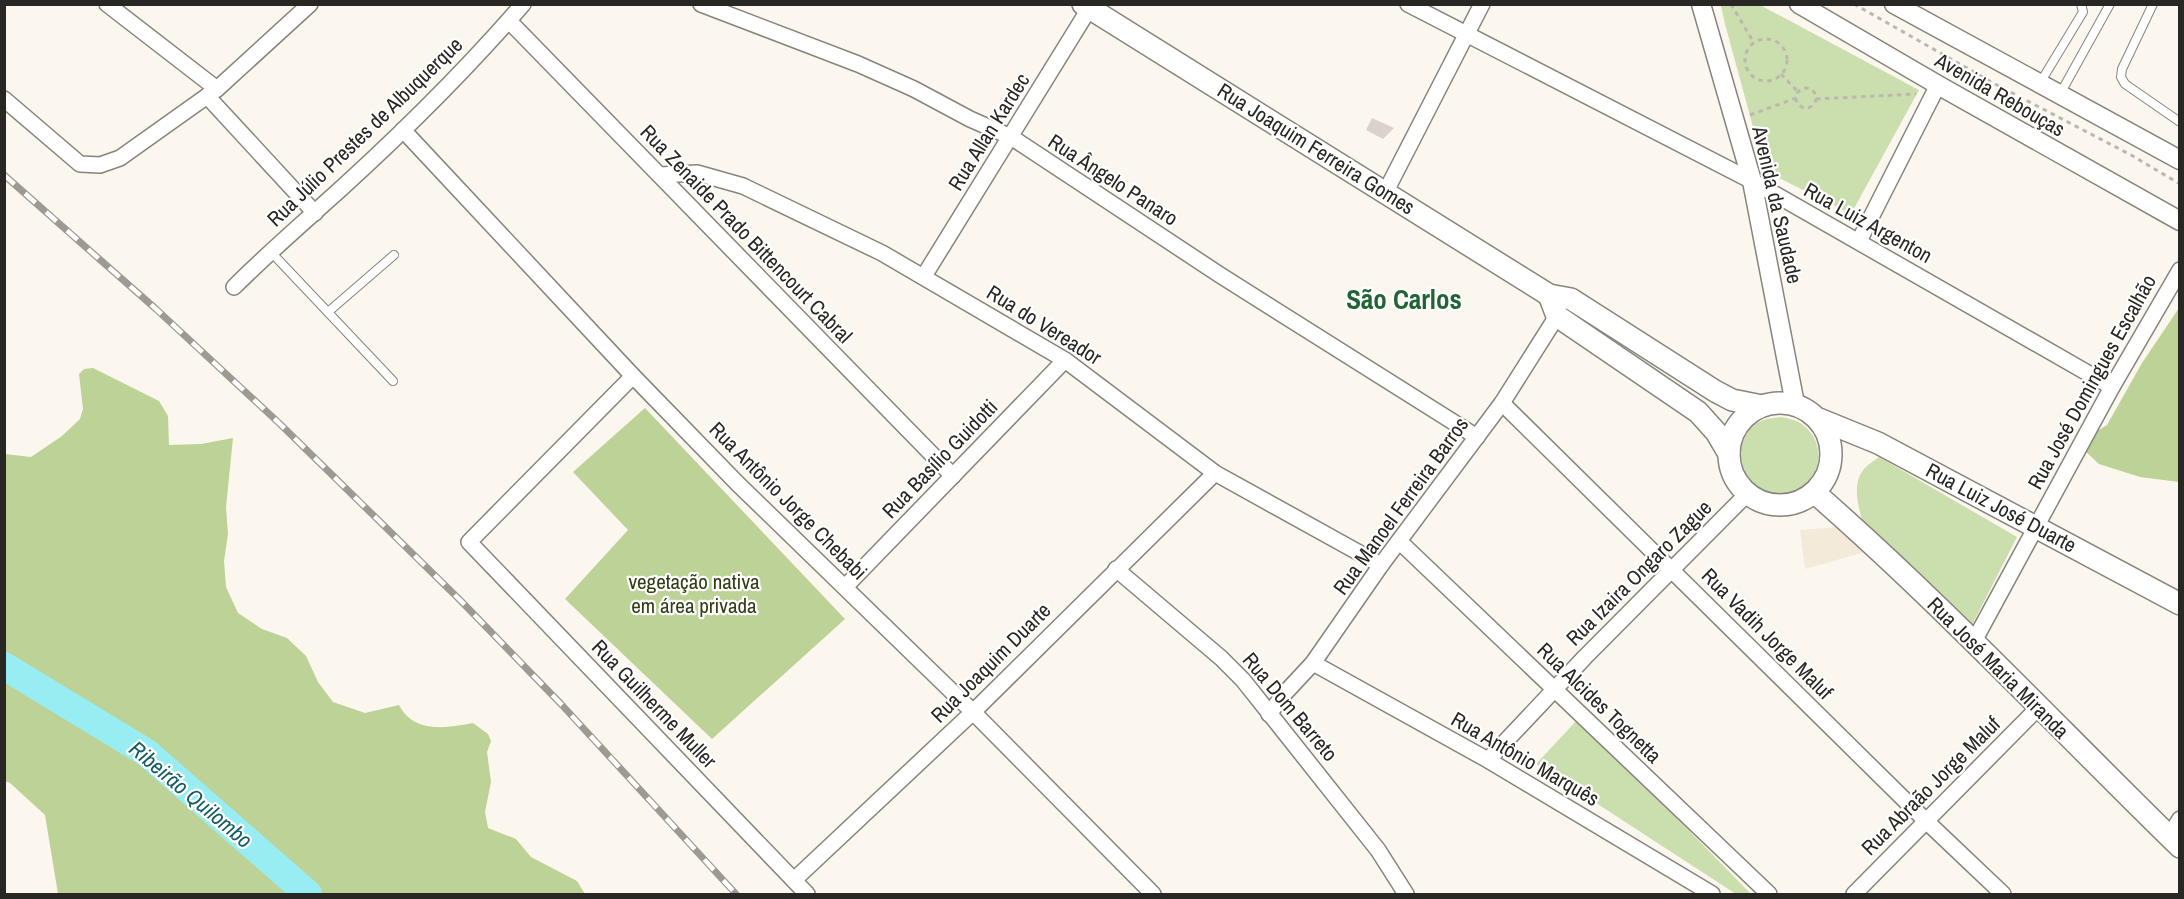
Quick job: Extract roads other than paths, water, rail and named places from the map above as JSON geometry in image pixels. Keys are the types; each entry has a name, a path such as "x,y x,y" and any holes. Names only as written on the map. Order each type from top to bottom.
{"main road":[{"name":"Rua Joaquim Ferreira Gomes","path":"1086,7 1549,295 1571,299 1732,400 1762,406"},
{"path":"1549,295 1557,316 1698,412 1716,432 1729,454 1737,482 1747,494 1778,505 1804,499 1815,493 1830,463 1831,448 1828,433 1812,412 1795,404 1775,402 1748,414 1739,426 1729,454"},
{"name":"Rua Luiz José Duarte","path":"1819,419 1878,443 2180,604"},
{"name":"Rua José Maria Miranda","path":"1815,493 1848,521 2038,708 2176,834"}],"street":[{"path":"107,4 212,93 315,213"},
{"path":"4,99 80,165 100,165 120,158 212,93 310,4"},
{"name":"Rua Júlio Prestes de Albuquerque","path":"234,287 270,251 315,213 403,130 523,4"},
{"name":"Rua Ângelo Panaro","path":"701,4 858,64 1011,137 1220,275 1477,437"},
{"name":"Rua Luiz Argenton","path":"1408,4 1465,36 1752,181 2112,387"},
{"path":"1385,193 1482,4"},
{"name":"Avenida Rebouças","path":"1799,4 1936,89 2180,221"},
{"name":"Avenida Rebouças","path":"1894,4 2180,160"},
{"name":"Rua Allan Kardec","path":"924,276 1011,137 1086,7"},
{"name":"Avenida da Saudade","path":"1706,9 1752,181 1795,404"},
{"name":"Rua Zenaide Prado Bittencourt Cabral","path":"509,21 953,476"},
{"path":"1859,241 1936,89"},
{"name":"Rua Antônio Jorge Chebabi","path":"403,130 633,376 737,483 973,712 1153,894"},
{"name":"Rua do Vereador","path":"660,176 698,173 743,186 882,253 1065,360 1215,473 1381,565"},
{"name":"Rua José Domingues Escalhão","path":"1974,643 2112,387 2180,270"},
{"name":"Rua Manoel Ferreira Barros","path":"1269,714 1313,663 1381,565 1503,403 1557,316"},
{"name":"Rua Basílio Guidotti","path":"845,586 1065,360"},
{"name":"Rua Guilherme Muller","path":"633,376 469,542 807,894"},
{"name":"Rua Vadih Jorge Maluf","path":"1503,403 1925,820 2003,894"},
{"name":"Rua Joaquim Duarte","path":"794,880 973,712 1215,473"},
{"name":"Rua Izaira Ongaro Zague","path":"1488,760 1747,494"},
{"name":"Rua Alcides Tognetta","path":"1400,541 1769,894"},
{"name":"Rua Dom Barreto","path":"1116,570 1244,680 1378,850 1406,894"},
{"name":"Rua Antônio Marquês","path":"1313,663 1488,760 1712,894"},
{"name":"Rua Abraão Jorge Maluf","path":"1854,894 2038,708"}],"lane":[{"path":"2040,83 2083,12 2081,4"},
{"path":"2060,95 2110,4"},
{"path":"2153,4 2122,69 2121,77 2125,84 2180,122"},
{"path":"270,251 393,381"},
{"path":"328,312 394,255"}],"waterway":[{"name":"Ribeirão Quilombo","path":"4,666 147,753 308,894"}],"railway":[{"path":"4,175 156,309 279,423 460,600 561,704 736,894"}],"district":[{"name":"São Carlos","path":"1404,300"}],"park label":[{"name":"vegetação nativa em área privada","path":"694,594"}]}
